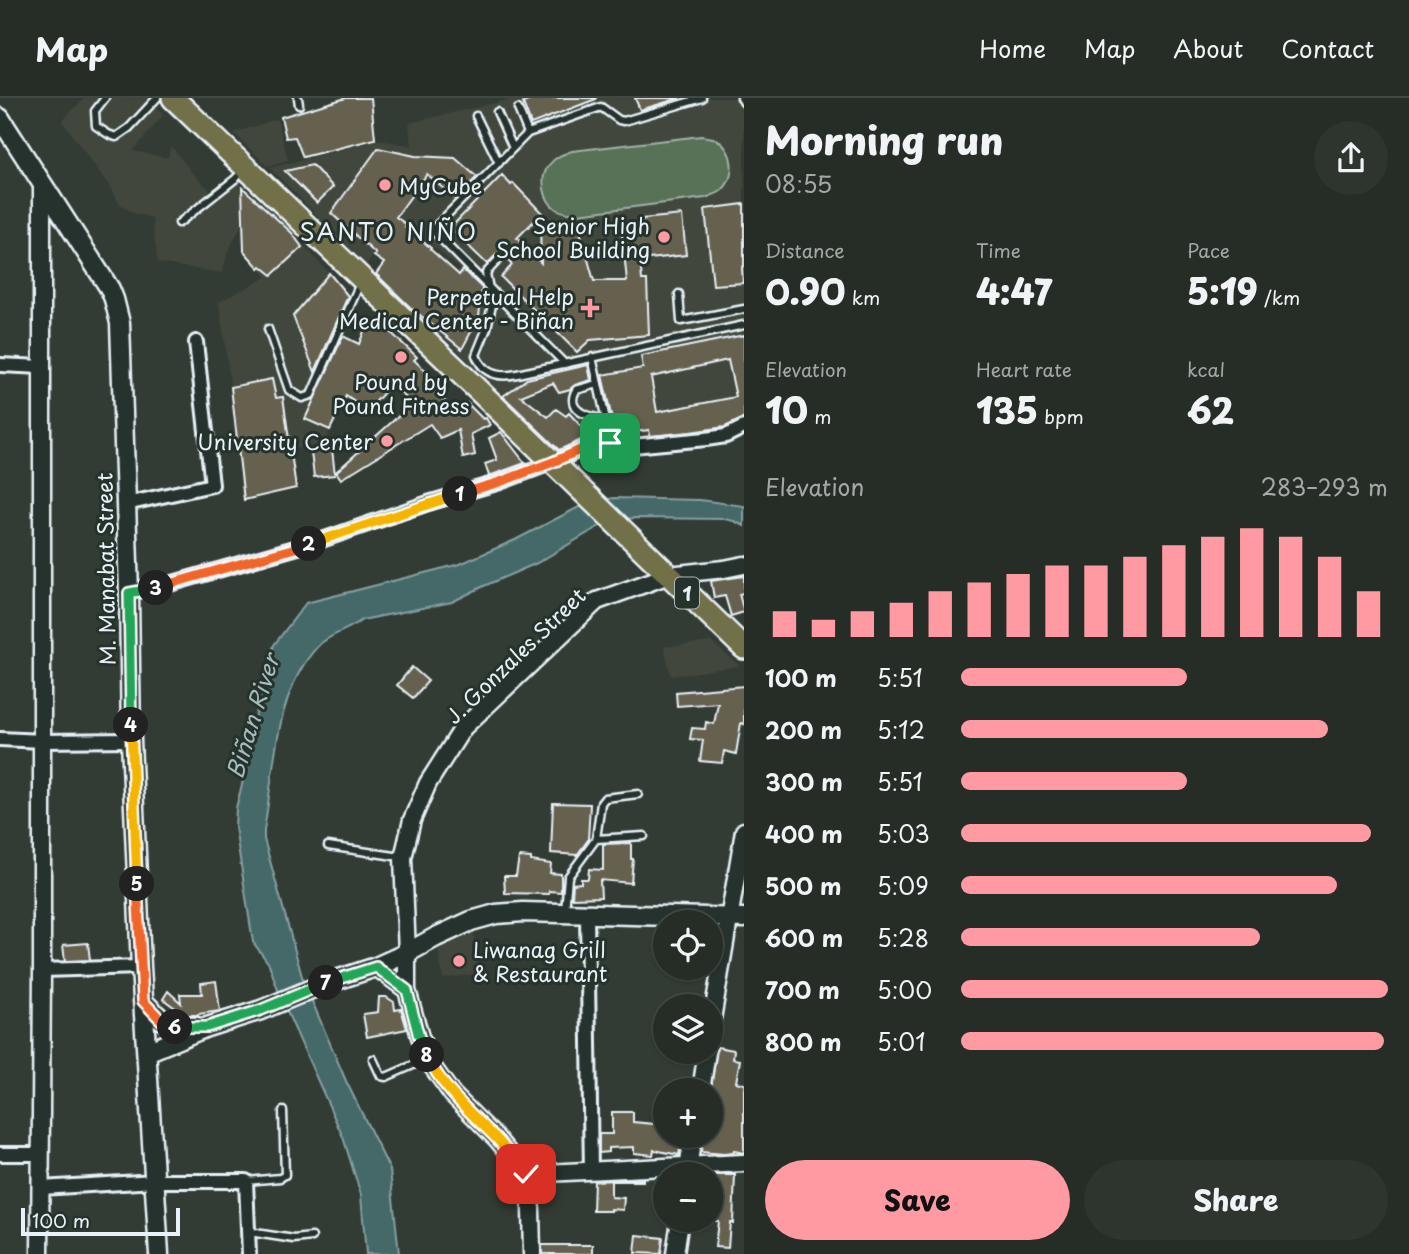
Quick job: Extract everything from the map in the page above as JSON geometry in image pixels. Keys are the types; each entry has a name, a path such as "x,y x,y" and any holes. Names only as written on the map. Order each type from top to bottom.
{"highway":[{"name":"1","path":"173,98 362,280 479,377 553,462 744,648"}],"main road":[{"name":"M. Manabat Street","path":"0,118 110,289 120,323 131,740 141,967 159,1254"},
{"path":"147,1052 207,1027 376,967 471,921 496,914 523,912 737,917"},
{"path":"143,1001 162,1021 175,1027 207,1027"}],"street":[{"path":"40,1254 43,970 42,186"},
{"path":"126,504 212,485 196,342"},
{"path":"0,365 42,367"},
{"path":"129,593 159,587 319,541 428,503 500,482 598,442 622,447 706,439 726,436 744,428"},
{"name":"J. Gonzales Street","path":"526,1174 497,1139 452,1094 432,1066 419,1037 407,990 404,902 403,858 412,820 428,783 463,728 597,601 669,575 744,565"},
{"path":"0,738 43,741 131,740"},
{"path":"719,994 737,917 744,831"},
{"path":"587,914 591,1171"},
{"path":"43,970 141,967"},
{"path":"376,967 407,990"},
{"path":"0,1154 41,1154"},
{"path":"723,1166 744,1163"},
{"path":"531,1254 531,1209 526,1174 653,1170"},
{"path":"41,1188 155,1181 246,1181 249,1254"},
{"path":"675,1254 678,1232"}],"lane":[{"path":"105,98 95,111 96,126 116,137 129,128 157,98"},
{"path":"565,364 432,230 528,133 601,107 624,121 702,98"},
{"path":"741,98 744,103"},
{"path":"518,109 528,133"},
{"path":"498,112 513,148"},
{"path":"476,116 499,163"},
{"path":"178,223 246,169"},
{"path":"499,259 486,273 492,304 490,318 476,355 479,377 505,376 744,325"},
{"path":"268,329 289,390 302,398 311,395 362,280"},
{"path":"679,294 681,321 744,309"},
{"path":"592,357 601,396 606,420 582,414 573,402 576,390 598,384"},
{"path":"565,913 568,877 596,839 601,803 605,798 638,794"},
{"path":"596,839 644,836"},
{"path":"328,846 403,858"},
{"path":"373,1059 382,1076 386,1077 429,1059"},
{"path":"246,1181 280,1178 285,1175 284,1111"},
{"path":"249,1232 294,1239 312,1237"}],"shaded area":[{"path":"85,98 146,98 163,115 133,151 168,158 171,146 194,175 214,194 233,176 242,187 241,226 228,251 222,273 158,263 152,218 133,213 120,204 62,121"},
{"path":"517,98 744,98 744,422 650,437 609,436 562,458 457,350 422,320 460,269 401,219 366,265 270,168 379,140 412,146 409,123"},
{"path":"277,119 288,160 267,166 234,133"},
{"path":"292,233 329,273 293,317 316,376 336,334 373,351 327,437 328,445 292,449 298,490 241,495 231,387 219,302 267,277 259,268"},
{"path":"711,642 740,666 671,676 664,647"},
{"name":"Liwanag Grill & Restaurant","path":"473,932 480,973 443,979 438,948"}],"green space":[{"path":"701,136 720,142 726,148 731,162 730,178 726,185 711,196 578,214 556,209 545,194 543,182 546,170 554,160 565,153"}],"water":[{"path":"614,498 700,500 744,506 744,526 724,519 635,518 605,523 537,563 452,602 362,620 329,638 319,645 304,664 285,708 274,757 264,839 303,980 346,1081 390,1170 399,1254 366,1254 361,1195 343,1137 280,996 269,964 253,942 235,827 236,808 247,765 253,725 274,645 306,603 460,564 515,540 579,507"}],"building":[{"path":"346,98 371,98 375,139 303,157 295,137 286,138 281,117"},
{"path":"535,98 596,99 531,124 523,103"},
{"path":"635,98 680,98 640,110"},
{"path":"378,148 415,156 455,158 477,177 455,199 427,174 396,217 459,275 463,270 482,288 479,317 462,349 410,307 376,274 384,263 331,213"},
{"path":"312,165 333,187 317,203 285,171"},
{"path":"502,175 542,213 517,238 541,263 540,223 578,224 594,281 627,281 622,234 643,231 642,219 682,215 686,255 640,260 642,280 647,280 649,335 590,340 577,352 501,277 512,265 503,255 497,254 487,264 450,228"},
{"path":"242,187 292,233 302,247 272,275 261,266 259,268 244,251"},
{"path":"744,204 743,283 713,285 705,209"},
{"path":"329,273 348,296 315,372 293,316"},
{"path":"369,319 383,325 417,357 414,360 435,380 429,386 454,410 467,403 483,419 486,418 490,425 471,434 475,455 463,458 458,430 440,438 430,424 341,479 336,472 412,404 392,384 367,411 346,396 330,430 305,419 343,336 359,344"},
{"path":"744,335 744,418 725,427 690,432 650,436 649,430 609,434 607,425 612,419 602,375 643,368 641,356","holes":["728,360 736,397 657,412 651,377"]},
{"path":"588,365 591,380 559,392 553,383 521,396 548,417 556,409 566,416 569,413 590,436 559,450 503,396 527,379"},
{"path":"272,379 276,398 283,397 296,488 244,500 231,387"},
{"path":"501,432 525,463 489,476 485,464 497,460 489,438"},
{"path":"332,449 335,475 314,477 311,452"},
{"path":"744,576 744,593 739,594 744,612 731,616 725,596 714,598 711,581"},
{"path":"412,667 428,681 413,698 397,685"},
{"path":"744,686 744,724 741,723 736,754 724,751 722,763 700,761 703,740 690,739 692,728 705,729 706,722 714,724 718,703 677,706 676,692"},
{"path":"553,803 590,804 588,840 577,855 551,853"},
{"path":"631,843 631,883 600,880 601,897 572,898 573,884 581,883 581,879 588,879 589,869 603,870 603,844"},
{"path":"519,857 551,864 550,873 561,874 561,892 505,893 504,876 516,876"},
{"path":"88,943 90,960 65,961 63,945"},
{"path":"216,981 220,1011 183,1015 163,999 168,991 181,1003 180,994 202,994 201,983"},
{"path":"379,997 386,997 394,1002 395,1010 401,1009 407,1029 367,1037 363,1014 378,1012"},
{"path":"723,1048 734,1050 733,1059 740,1060 736,1082 744,1084 744,1153 701,1152 702,1148 723,1148 723,1078 712,1078 714,1064 723,1064"},
{"path":"612,1112 633,1112 633,1122 653,1124 653,1148 680,1148 679,1155 654,1150 653,1155 634,1153 634,1147 608,1148 608,1152 599,1153 599,1134 612,1134"},
{"path":"723,1175 735,1175 733,1223 730,1222 728,1248 715,1247 717,1232 723,1232"},
{"path":"643,1179 611,1181 611,1197 624,1198 623,1210 593,1211 594,1181"},
{"path":"637,1235 663,1238 661,1254 635,1253"},
{"path":"542,1245 593,1245 593,1254 542,1254"}],"place":[{"name":"MyCube","path":"385,185"},
{"name":"Senior High School Building","path":"664,237"},
{"name":"Perpetual Help Medical Center - Biñan","path":"590,308"},
{"name":"Pound by Pound Fitness","path":"401,357"},
{"name":"University Center","path":"387,441"},
{"name":"Liwanag Grill & Restaurant","path":"459,961"}],"district":[{"name":"SANTO NIÑO","path":"389,231"}],"route":[{"path":"526,1174 497,1139 452,1094 432,1066 419,1037 407,990 376,967 207,1027 175,1027 162,1021 143,1001 131,740 129,593 159,587 319,541 428,503 500,482 598,442 610,443"}],"water label":[{"name":"Biñan River","path":"252,716"}]}
